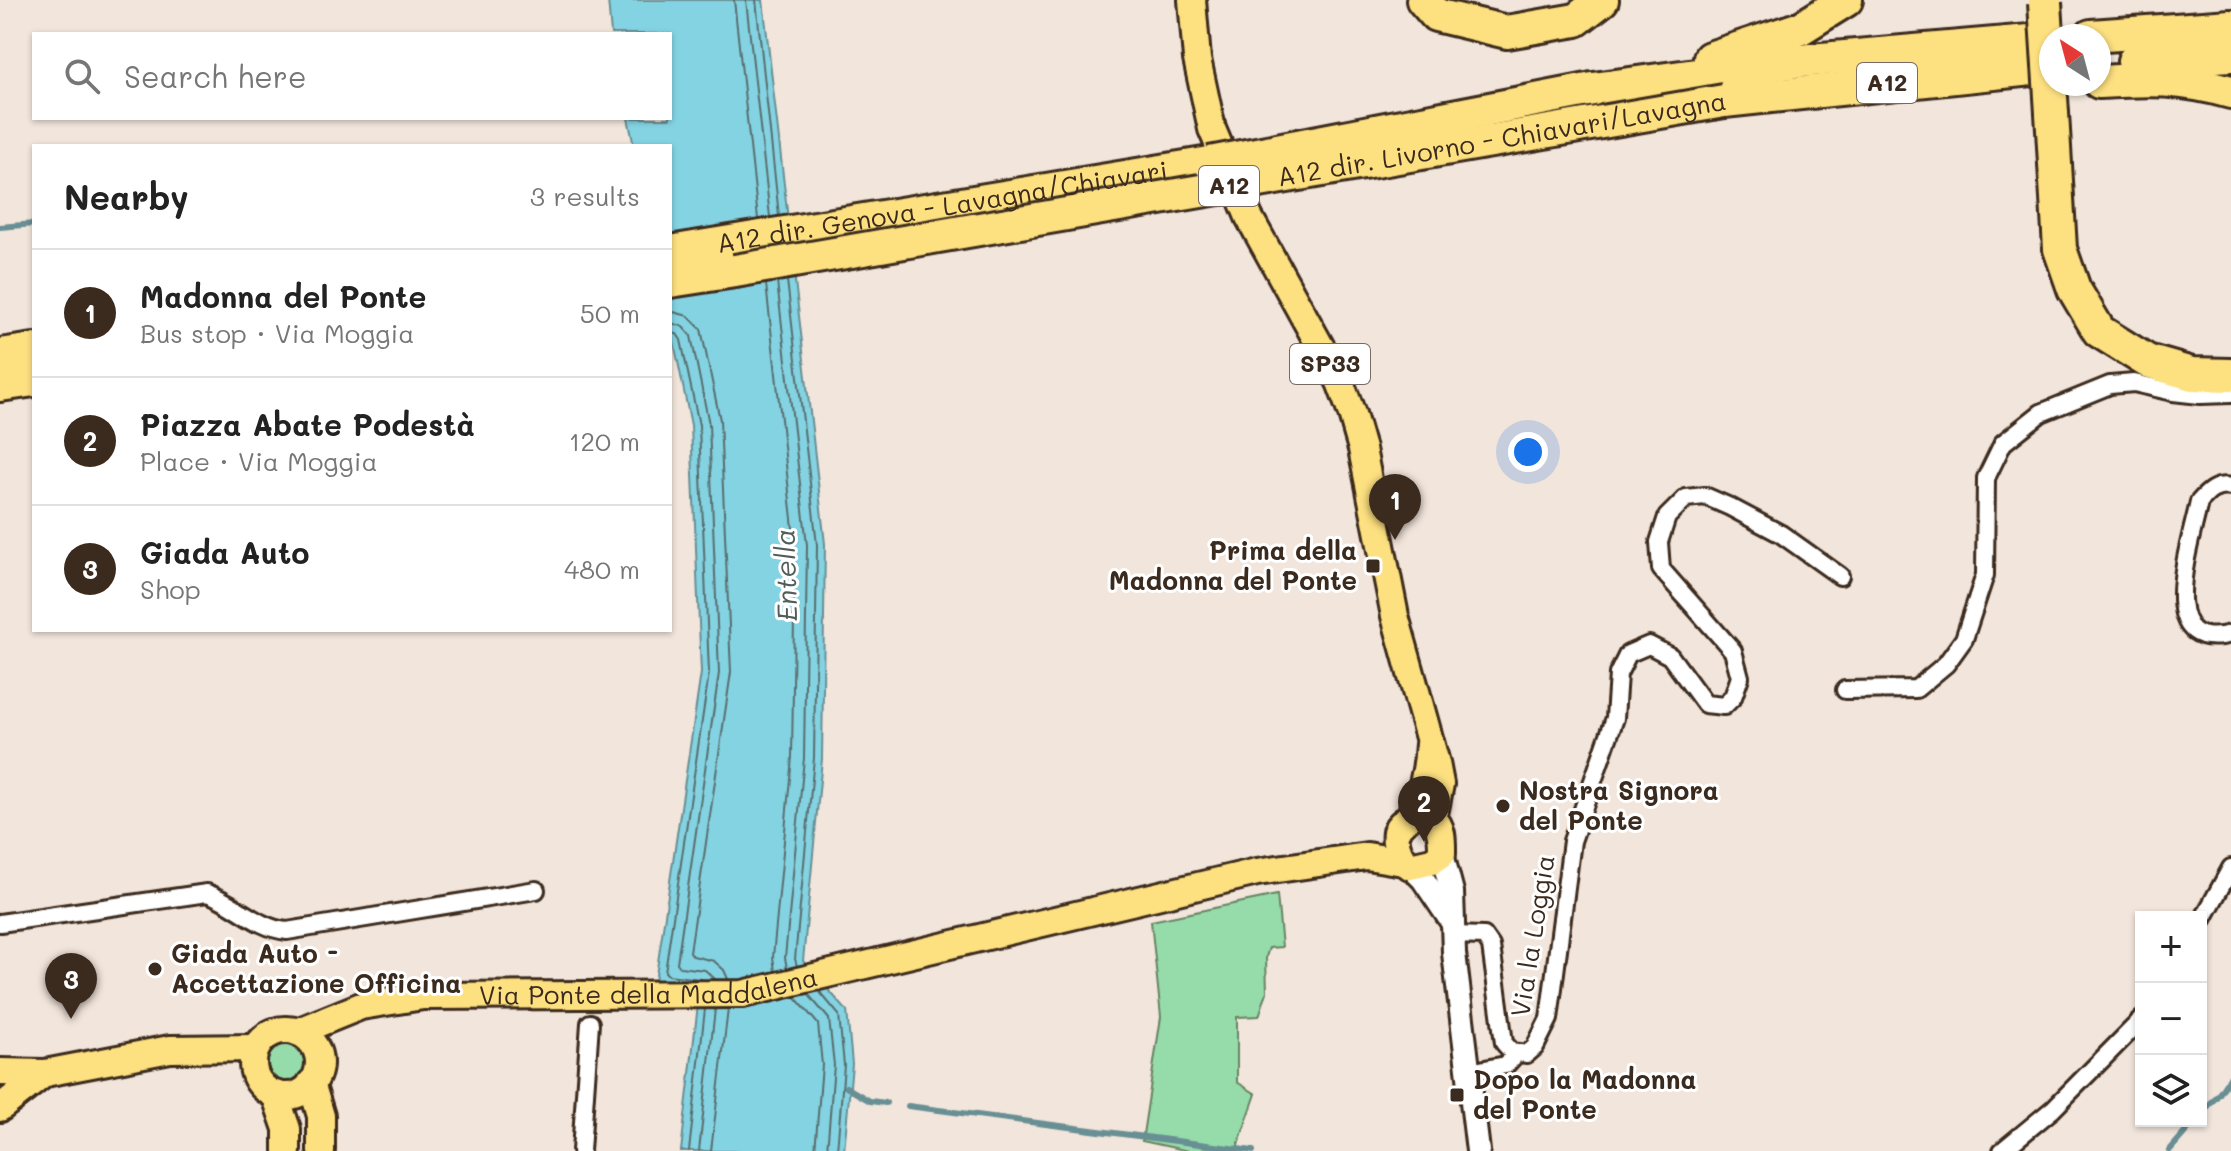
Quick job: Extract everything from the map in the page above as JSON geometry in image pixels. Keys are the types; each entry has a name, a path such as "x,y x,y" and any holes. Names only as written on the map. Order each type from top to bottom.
{"highway":[{"path":"1423,0 1436,15 1507,32 1576,20 1602,0"},
{"path":"1602,88 1726,54 1801,28 1846,0"},
{"path":"2045,1 2054,98 2060,249 2074,289 2099,331 2147,361 2192,374 2231,375"},
{"path":"2111,35 2231,26"},
{"name":"A12","path":"1602,88 1799,61 2039,40"},
{"path":"2111,62 2231,55"},
{"name":"A12 dir. Livorno - Chiavari/Lavagna","path":"672,281 1724,101 2039,68"},
{"path":"2111,81 2154,79 2193,82 2231,92"},
{"name":"A12 dir. Genova - Lavagna/Chiavari","path":"672,252 1210,163 1602,88"},
{"path":"1791,93 1916,92 2054,98"},
{"path":"0,355 32,350"},
{"path":"2192,374 2231,363"},
{"path":"0,385 32,380"}],"main road":[{"name":"SP33","path":"1192,0 1197,59 1212,129 1249,217 1340,382 1362,449 1395,616 1440,784 1414,820 1395,834 1407,864"},
{"name":"SP33","path":"1414,820 1438,823 1442,854"},
{"path":"1257,872 1364,840 1414,820"},
{"path":"1257,872 1367,856 1407,864 1432,861 1442,854"},
{"name":"Via Ponte della Maddalena","path":"297,1032 361,1006 423,996 743,994 1257,872"},
{"path":"275,1094 295,1094 317,1075 318,1054 313,1045 297,1032 288,1030 269,1034 256,1048 253,1070 257,1081 275,1094 287,1129 287,1151"},
{"path":"0,1072 45,1073 170,1049 256,1048"},
{"path":"0,1108 45,1073"},
{"path":"311,1083 321,1116 321,1151"}],"street":[{"path":"1845,690 1916,689 1946,664 1964,639 1985,575 1986,478 2003,443 2041,413 2110,385 2134,383 2173,392 2231,394"},
{"path":"2231,487 2223,485 2210,490 2199,502 2180,599 2185,621 2200,635 2215,639 2231,634"},
{"name":"Via la Loggia","path":"1454,937 1484,936 1491,946 1504,1043 1512,1052 1527,1054 1535,1047 1549,1019 1572,841 1615,718 1618,674 1628,654 1649,645 1670,656 1705,704 1724,706 1733,697 1740,677 1733,651 1661,569 1659,542 1667,517 1686,498 1705,496 1730,507 1781,534 1840,576"},
{"name":"SP33","path":"1442,854 1452,892 1454,937 1478,1151"},
{"name":"SP33","path":"1407,864 1423,879 1454,937"},
{"path":"2207,912 2231,868"},
{"path":"0,923 207,893 222,898 270,929 287,931 536,890"},
{"path":"581,1151 590,1023"},
{"path":"2002,1151 2053,1109 2135,1026"},
{"name":"Via la Loggia","path":"1469,1072 1506,1065 1517,1053"}],"green space":[{"path":"1277,895 1282,947 1269,948 1266,957 1267,992 1259,1016 1237,1017 1237,1082 1256,1094 1236,1151 1189,1151 1142,1141 1161,1017 1151,921"},
{"path":"286,1041 301,1048 308,1063 301,1078 286,1085 271,1078 264,1063 271,1048"}],"water":[{"name":"Entella","path":"608,0 763,0 825,544 822,759 803,961 847,1011 852,1064 844,1151 681,1151 700,987 655,982 701,673 691,425 672,333 672,144 634,144 628,120 672,120 672,32 611,32"}],"waterway":[{"path":"0,227 32,224"},
{"path":"2207,1107 2231,1076"},
{"path":"846,1087 870,1101 886,1103"},
{"path":"908,1106 1253,1151"},
{"path":"2169,1151 2190,1127"}],"place":[{"name":"Madonna del Ponte","path":"1395,540"},
{"name":"Prima della Madonna del Ponte","path":"1373,566"},
{"name":"Nostra Signora del Ponte","path":"1503,806"},
{"name":"Piazza Abate Podestà","path":"1424,842"},
{"name":"Giada Auto - Accettazione Officina","path":"155,969"},
{"name":"Giada Auto","path":"71,1019"},
{"name":"Dopo la Madonna del Ponte","path":"1457,1095"}]}
